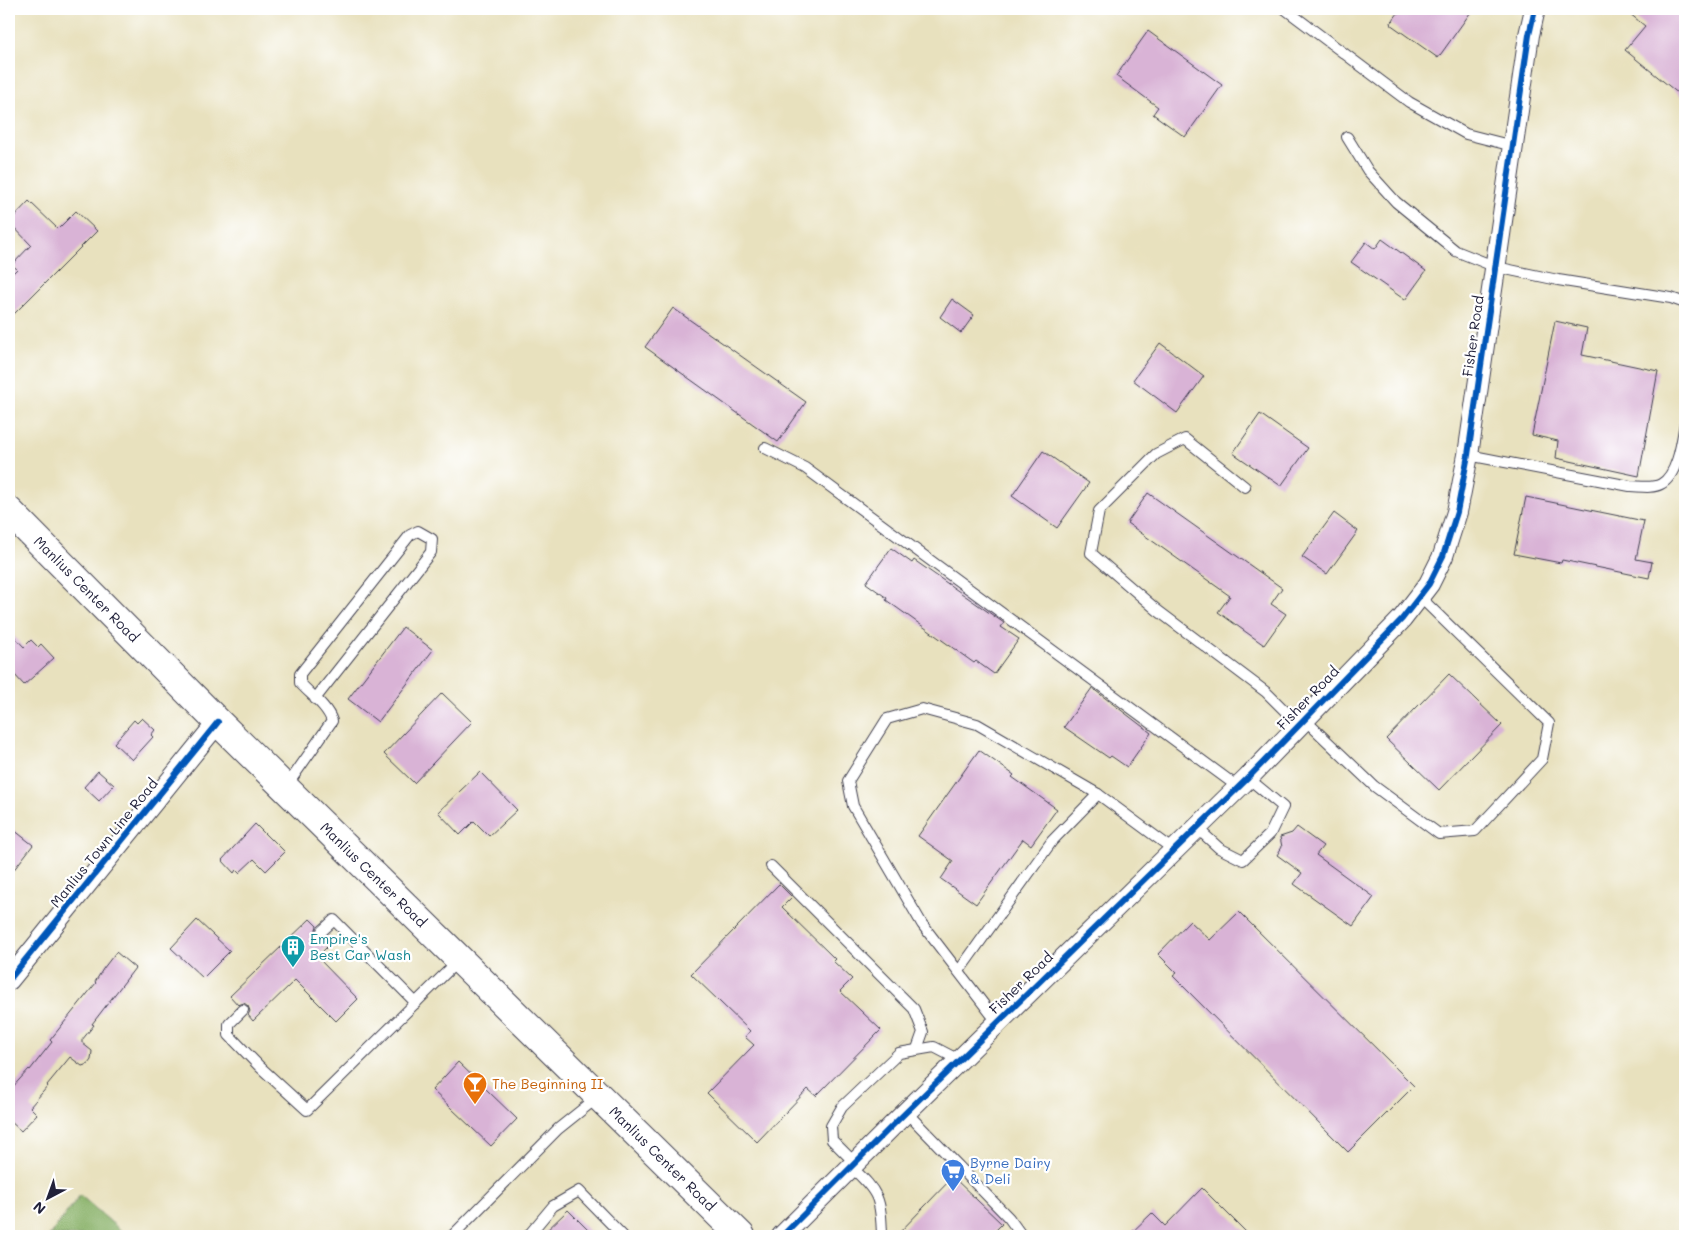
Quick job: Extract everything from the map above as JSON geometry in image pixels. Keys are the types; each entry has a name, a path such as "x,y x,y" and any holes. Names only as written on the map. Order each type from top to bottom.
{"main road":[{"name":"Manlius Center Road","path":"9,512 218,722 740,1236"}],"street":[{"name":"Fisher Road","path":"782,1236 1243,782 1402,618 1429,584 1443,556 1457,512 1468,455 1529,35 1535,9"},
{"name":"Manlius Town Line Road","path":"9,980 218,722"}],"lane":[{"path":"1286,9 1409,102 1466,134 1513,146"},
{"path":"1347,137 1368,171 1396,202 1456,252 1496,267 1558,280 1671,298 1685,303"},
{"path":"1468,455 1630,486 1651,487 1661,484 1670,475 1677,460 1685,423"},
{"path":"1245,487 1185,439 1156,454 1098,511 1090,552 1157,610 1266,692 1374,786 1439,834 1475,831 1542,759 1549,723 1419,596"},
{"path":"766,448 805,468 1243,782 1284,807 1270,834 1244,860 1219,848 1197,828"},
{"path":"286,788 332,722 329,713 315,699 300,683 300,674 410,535 418,531 432,539 432,552 315,699"},
{"path":"998,1023 922,924 853,806 848,780 887,719 922,710 977,724 1098,794 1174,850"},
{"path":"959,971 1052,841 1098,794"},
{"path":"771,866 914,1009 923,1032 917,1049"},
{"path":"322,931 334,920 416,1003"},
{"path":"243,1010 229,1024 229,1035 260,1068 307,1110 460,960"},
{"path":"882,1236 877,1196 870,1184 832,1140 831,1126 842,1107 899,1053 934,1047 960,1060"},
{"path":"452,1236 558,1129 599,1097"},
{"path":"906,1112 1009,1218 1021,1232 1022,1236"},
{"path":"528,1236 553,1206 579,1192 623,1236"}],"green space":[{"path":"80,1195 127,1236 49,1236"}],"building":[{"path":"1401,9 1473,9 1438,58 1390,24"},
{"path":"1624,9 1685,9 1685,99 1625,50 1645,26"},
{"path":"1148,31 1222,85 1185,137 1153,114 1158,107 1116,76"},
{"path":"29,201 58,229 76,211 97,231 9,319 9,277 17,269 12,265 31,245 9,222"},
{"path":"1382,239 1426,271 1405,300 1351,262 1366,242 1375,249"},
{"path":"952,299 974,315 961,333 940,317"},
{"path":"673,308 806,402 778,442 645,347"},
{"path":"1555,321 1587,328 1582,355 1658,371 1639,476 1556,458 1558,441 1532,435"},
{"path":"1160,343 1204,376 1177,413 1133,380"},
{"path":"1260,414 1308,448 1281,486 1233,453"},
{"path":"1043,451 1089,483 1057,528 1012,496"},
{"path":"1148,493 1282,588 1271,604 1286,614 1264,645 1218,612 1230,596 1127,523"},
{"path":"1526,497 1644,521 1636,559 1652,562 1649,578 1562,560 1561,563 1514,554"},
{"path":"1334,513 1358,531 1327,574 1302,557"},
{"path":"891,548 912,563 914,560 1004,623 1001,627 1019,639 994,674 976,661 974,663 886,600 887,598 866,583"},
{"path":"403,627 433,650 378,722 348,699"},
{"path":"9,631 24,647 31,640 38,647 41,644 54,658 24,685 13,673 13,665 9,661"},
{"path":"1449,674 1502,725 1439,790 1386,739"},
{"path":"1092,688 1151,733 1127,767 1111,756 1109,758 1064,727"},
{"path":"442,693 472,722 414,783 384,754"},
{"path":"142,718 155,730 151,735 153,737 132,760 114,743 134,720 137,723"},
{"path":"979,750 1014,775 1012,777 1057,809 1031,845 1023,839 976,904 941,879 953,861 918,836"},
{"path":"98,771 114,785 99,801 84,787"},
{"path":"480,772 517,810 489,836 474,821 460,835 438,812"},
{"path":"255,824 285,852 266,871 254,859 239,873 236,870 234,873 222,860"},
{"path":"9,826 33,845 9,876"},
{"path":"1297,827 1323,846 1316,855 1374,897 1353,926 1294,884 1302,873 1277,855 1282,847 1280,837 1292,833"},
{"path":"779,884 792,897 782,907 835,959 833,961 852,979 840,991 881,1030 816,1096 808,1089 757,1142 707,1093 754,1045 745,1037 750,1031 691,974"},
{"path":"1239,912 1414,1086 1348,1152 1173,976 1177,973 1158,954 1190,921 1210,940"},
{"name":"Empire's Best Car Wash","path":"310,919 317,926 315,932 317,936 323,938 327,936 332,942 317,957 358,999 336,1021 295,980 253,1021 248,1015 250,1011 248,1006 244,1003 238,1005 230,996"},
{"path":"197,920 230,951 203,978 171,948"},
{"path":"116,952 135,968 82,1040 82,1043 92,1051 91,1060 88,1064 82,1066 70,1057 30,1107 37,1114 21,1131 9,1120 9,1091 30,1070 52,1042 50,1040 96,983 103,969"},
{"name":"The Beginning II","path":"458,1062 517,1119 491,1146 432,1090"},
{"name":"Byrne Dairy & Deli","path":"953,1177 1002,1224 990,1236 896,1236"},
{"path":"1202,1188 1250,1236 1128,1236 1152,1213 1165,1226"},
{"path":"568,1210 594,1236 541,1236"}],"cycle path":[{"path":"782,1236 1248,778 1402,619 1429,584 1443,556 1457,512 1468,455 1529,35 1535,9"},
{"path":"9,980 218,722"}],"place":[{"name":"Empire's Best Car Wash","path":"293,968"},
{"name":"The Beginning II","path":"475,1105"},
{"name":"Byrne Dairy & Deli","path":"953,1192"}]}
